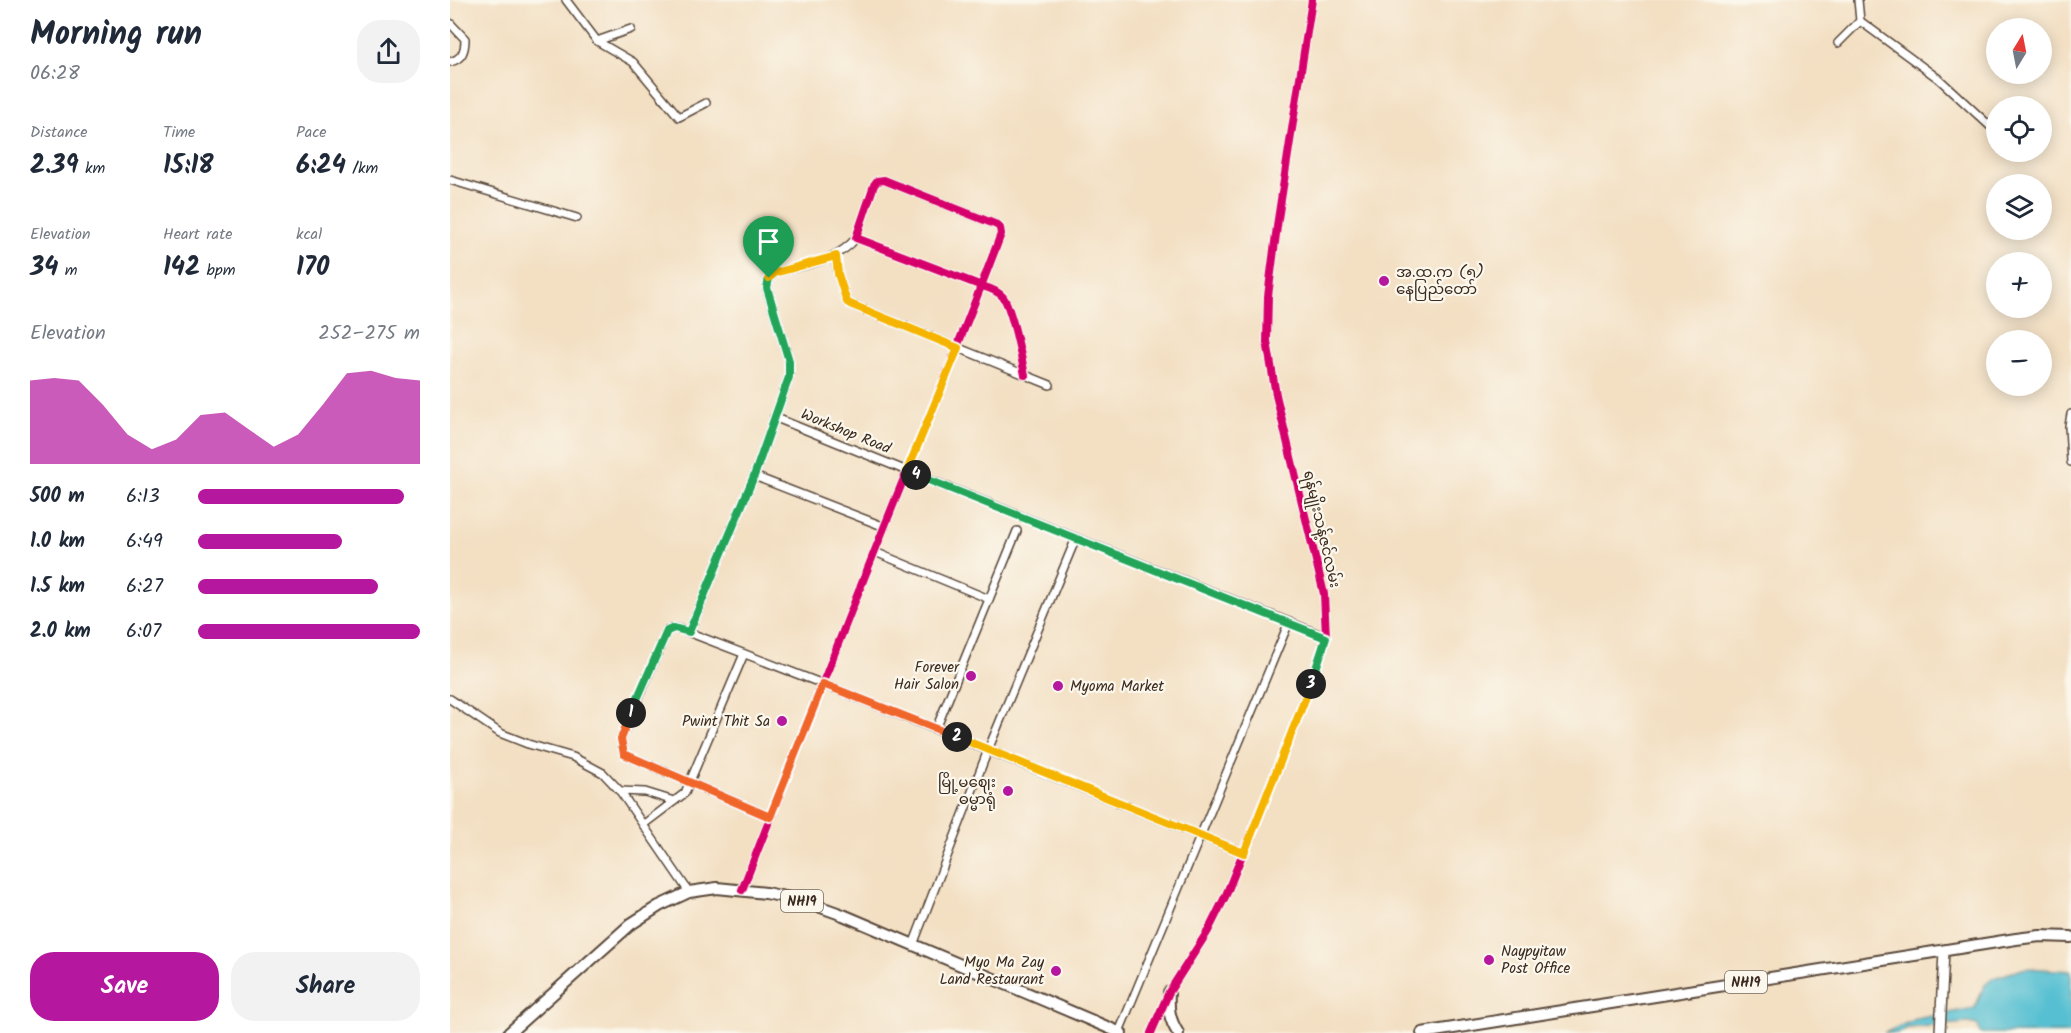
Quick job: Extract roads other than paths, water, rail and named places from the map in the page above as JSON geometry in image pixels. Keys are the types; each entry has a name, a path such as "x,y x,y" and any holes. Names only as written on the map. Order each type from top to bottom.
{"main road":[{"name":"NH19","path":"509,1033 631,924 659,906 689,892 717,888 766,893 804,901 843,915 1120,1033"},
{"name":"NH19","path":"1422,1033 2040,936 2071,937"},
{"path":"1940,1031 1944,951"},
{"path":"1168,992 1168,1011 1178,1033"}],"street":[{"path":"566,0 597,41 633,62 679,117 706,103"},
{"name":"ရန်မျိုးသန့်ဇင်လမ်း","path":"1152,1033 1168,992 1208,931 1244,853 1308,691 1326,638 1324,594 1276,395 1267,341 1268,296 1278,219 1312,0"},
{"path":"1858,0 1860,21 1939,79 1986,122"},
{"path":"1838,43 1860,21"},
{"path":"450,23 465,39 465,49 457,60 450,62"},
{"path":"597,41 631,30"},
{"path":"450,180 577,218"},
{"path":"689,632 754,476 789,377 789,361 770,300 767,283 769,278 775,273 836,256 848,248 856,238 877,181 884,180 997,225 1000,228 1000,234 982,286 742,890"},
{"path":"856,238 982,286 1002,297 1017,341 1025,375"},
{"path":"836,256 838,274 847,302 850,304 1050,385"},
{"path":"2071,414 2069,426 2071,462"},
{"name":"Workshop Road","path":"774,417 1326,638"},
{"path":"754,476 885,526"},
{"path":"936,729 1017,531"},
{"path":"913,945 988,750 1076,538"},
{"path":"875,552 989,599"},
{"path":"1120,1033 1289,622"},
{"path":"770,817 624,754 621,739 667,631 674,628 689,632 1244,853"},
{"path":"644,824 685,793 744,654"},
{"path":"450,699 500,733 586,763 603,773 620,791 644,824 689,892"},
{"path":"620,791 645,792 674,801"}],"water":[{"path":"2026,968 2071,971 2071,1033 1980,1033 1978,1025 1967,1023 1908,1028 1898,1033 1884,1033 1916,1019 1975,1008 1984,986 1993,978"}],"place":[{"name":"အ.ထ.က (၅) နေပြည်တော်","path":"1384,281"},
{"name":"Forever Hair Salon","path":"971,676"},
{"name":"Myoma Market","path":"1058,686"},
{"name":"Pwint Thit Sa","path":"782,721"},
{"name":"မြို့မဈေး ဓမ္မာရုံ","path":"1008,791"},
{"name":"Naypyitaw Post Office","path":"1489,960"},
{"name":"Myo Ma Zay Land Restaurant","path":"1056,971"}]}
